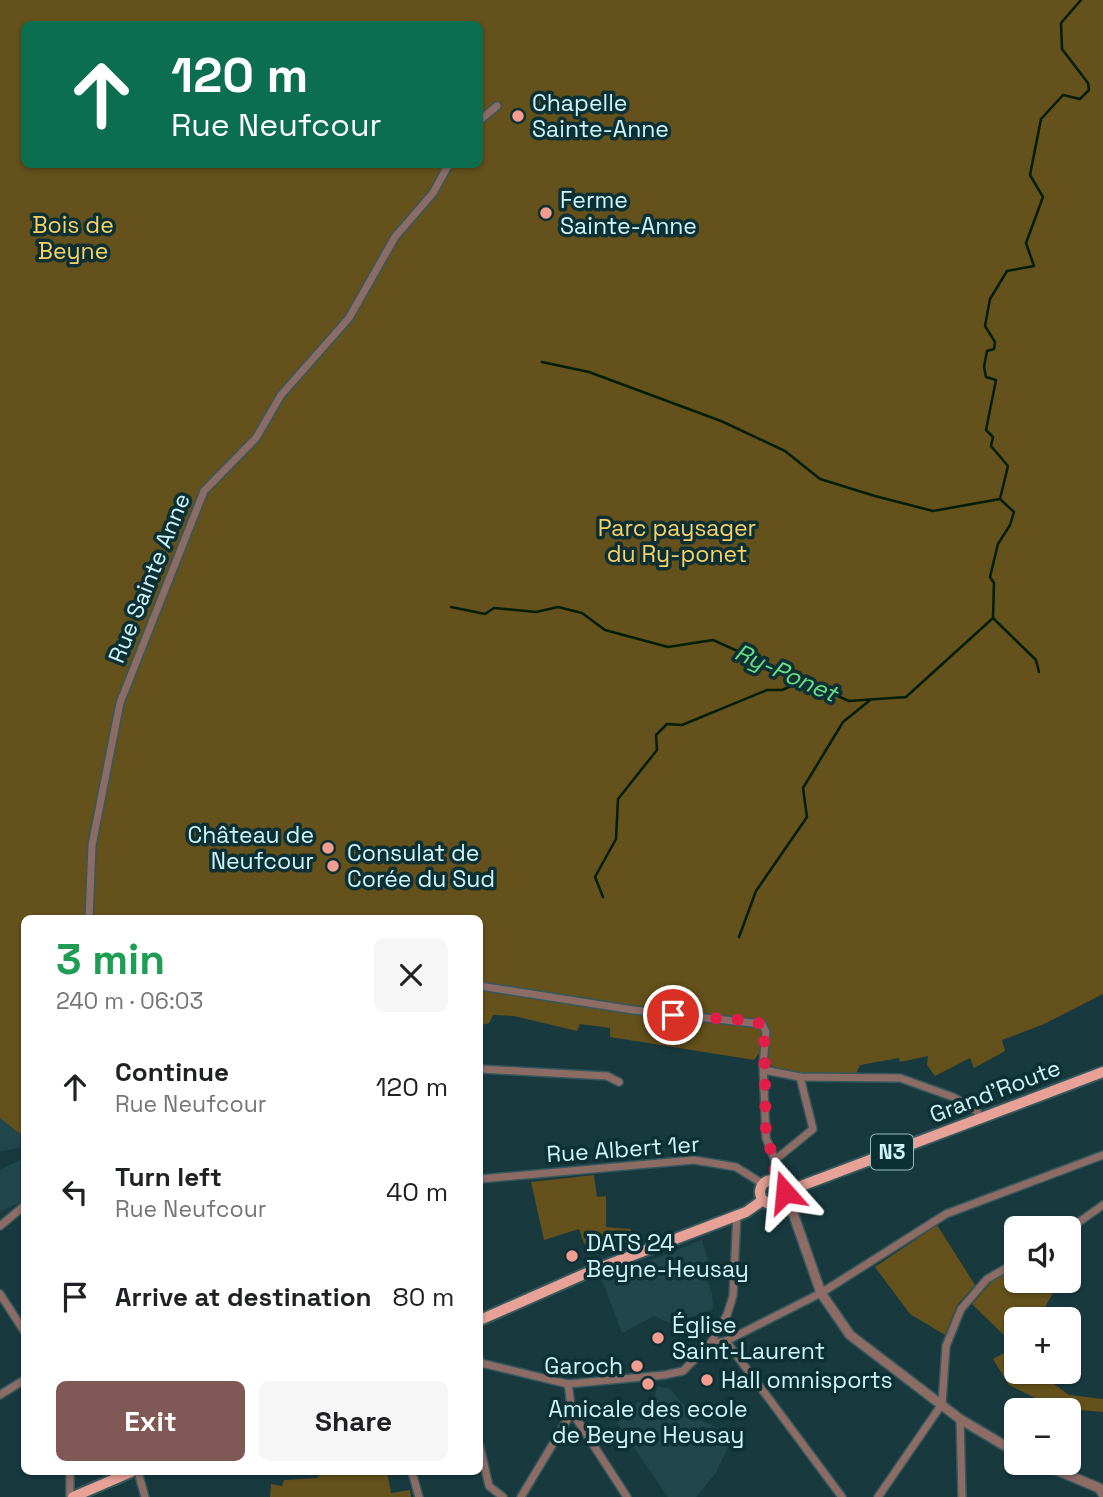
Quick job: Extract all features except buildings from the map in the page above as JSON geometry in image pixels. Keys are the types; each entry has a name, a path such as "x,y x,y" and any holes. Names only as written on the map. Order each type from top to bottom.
{"main road":[{"name":"Grand'Route","path":"483,1319 589,1272 737,1214 763,1200 776,1203 797,1190 1103,1072"},
{"path":"763,1200 760,1191 768,1182 785,1195"},
{"path":"71,1497 124,1475"}],"street":[{"path":"483,118 497,106"},
{"name":"Rue Sainte Anne","path":"89,915 92,845 121,703 204,491 256,438 281,395 349,318 395,237 433,192 447,168"},
{"path":"483,986 633,1010 754,1021 762,1024 766,1030 763,1058 766,1138 775,1160"},
{"path":"483,1069 607,1076 618,1082"},
{"path":"764,1070 800,1077 900,1078 953,1097 977,1111 981,1119"},
{"path":"768,1182 775,1160 813,1129 800,1077"},
{"path":"710,1344 726,1341 821,1293 946,1214 1103,1155"},
{"name":"Rue Albert 1er","path":"483,1179 694,1160 736,1167 768,1182"},
{"path":"785,1195 821,1293 850,1335 960,1419 1004,1445"},
{"path":"1081,1221 1103,1205"},
{"path":"0,1226 21,1208"},
{"path":"483,1363 568,1384 677,1373 710,1344 733,1296 737,1214"},
{"path":"878,1497 942,1404 946,1346 961,1309 988,1279 1004,1270"},
{"path":"0,1294 21,1326"},
{"path":"726,1341 842,1497"},
{"path":"0,1395 21,1382"},
{"path":"568,1384 572,1412 627,1497"},
{"path":"521,1497 572,1412"},
{"path":"960,1419 962,1497"},
{"path":"483,1460 489,1486 503,1497"},
{"path":"71,1475 71,1497"},
{"path":"139,1475 145,1497"},
{"path":"413,1475 419,1497"},
{"path":"1068,1475 1099,1488 1103,1494"}],"shaded area":[{"path":"0,1118 18,1131 21,1143 20,1148 0,1151"},
{"path":"21,1160 21,1202 0,1212 0,1170"},
{"path":"702,1240 711,1270 705,1274 712,1294 713,1309 672,1324 654,1316 622,1333 602,1280"},
{"path":"657,1386 670,1389 694,1417 734,1435 715,1474 696,1497 668,1497 617,1423 639,1402 651,1412"}],"green space":[{"name":"Parc paysager du Ry-ponet","path":"0,0 1103,0 1103,994 1044,1024 1002,1040 1005,1051 974,1068 970,1058 935,1076 927,1065 928,1056 900,1062 899,1058 860,1065 856,1074 804,1074 772,1067 766,1058 767,1043 760,1043 760,1052 754,1060 610,1037 610,1028 580,1024 577,1031 514,1016 493,1015 489,1023 483,1025 483,915 21,915 21,1135 0,1118"},
{"path":"594,1175 597,1197 606,1196 606,1227 630,1229 637,1241 595,1252 584,1243 579,1229 544,1240 531,1182"},
{"path":"937,1225 975,1285 957,1305 945,1335 910,1314 875,1267"},
{"path":"1004,1273 1004,1293 1053,1293 1045,1307 1004,1307 1004,1335 972,1304 994,1279"},
{"path":"1004,1353 1004,1377 993,1359"},
{"path":"1054,1384 1069,1395 1103,1399 1103,1412 1081,1410 1081,1398 1036,1398 1009,1385"},
{"path":"318,1475 388,1475 391,1493 410,1490 411,1497 270,1497 271,1484 282,1486 284,1480 318,1478"}],"waterway":[{"name":"Ry-Ponet","path":"451,607 485,614 494,608 536,612 558,607 582,613 605,630 668,647 713,640 849,701 906,697 993,618 994,583 990,577 998,544 1010,525 1014,512 1000,499 1008,466 991,446 993,437 986,430 996,380 986,377 984,367 987,351 994,349 995,342 985,326 990,299 1007,271 1034,266 1026,243 1043,197 1030,175 1041,119 1063,95 1080,99 1089,90 1088,83 1062,49 1061,23 1081,0"},
{"path":"542,362 589,372 721,421 785,451 820,479 875,496 933,511 1000,499"},
{"path":"993,618 1036,660 1039,672"},
{"path":"603,897 595,877 616,839 618,799 657,750 656,735 667,724 682,725 767,690 782,690 802,681"},
{"path":"739,937 756,891 807,817 803,788 843,722 869,701"}],"place":[{"name":"Chapelle Sainte-Anne","path":"518,116"},
{"name":"Ferme Sainte-Anne","path":"546,213"},
{"name":"Château de Neufcour","path":"328,848"},
{"name":"Consulat de Corée du Sud","path":"333,866"},
{"name":"DATS 24 Beyne-Heusay","path":"572,1256"},
{"name":"Église Saint-Laurent","path":"658,1338"},
{"name":"Garoch","path":"637,1366"},
{"name":"Hall omnisports","path":"707,1380"},
{"name":"Amicale des ecole de Beyne Heusay","path":"648,1384"}],"route":[{"path":"673,1015 754,1021 764,1026 766,1138 775,1160 774,1180 784,1186 785,1192"}],"park label":[{"name":"Bois de Beyne","path":"73,238"}]}
